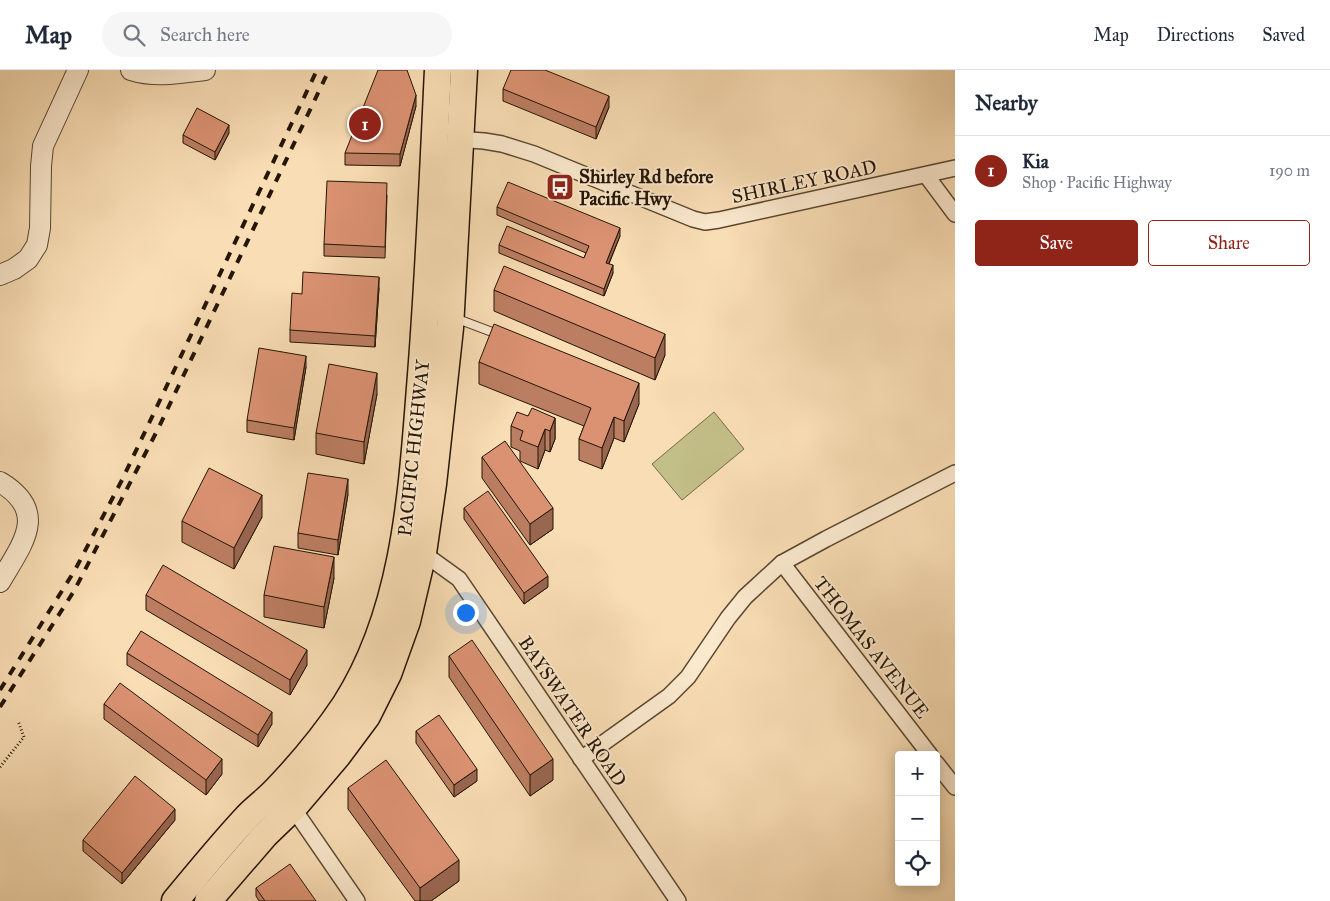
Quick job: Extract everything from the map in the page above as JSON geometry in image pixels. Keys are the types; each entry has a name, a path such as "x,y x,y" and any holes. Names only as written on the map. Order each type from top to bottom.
{"highway":[{"name":"PACIFIC HIGHWAY","path":"208,901 338,755 366,716 384,682 407,621 423,553 433,484 450,317 447,138 438,70"},
{"name":"PACIFIC HIGHWAY","path":"175,901 248,816 276,790 320,740 345,704 367,664 387,611 403,545 413,480 428,287 447,138 464,70"}],"street":[{"path":"0,276 28,259 37,245 40,228 41,156 43,146 78,70"},
{"path":"131,70 155,74 176,74 206,70"},
{"name":"SHIRLEY ROAD","path":"447,138 502,144 534,154 693,220 706,222 955,168"},
{"path":"926,175 955,214"},
{"path":"581,759 652,710 675,690 688,677 718,632 745,597 782,564 826,539 955,473"},
{"path":"0,482 14,491 28,511 29,527 22,544 0,582"},
{"name":"BAYSWATER ROAD","path":"423,553 458,579 678,901"},
{"name":"THOMAS AVENUE","path":"782,564 927,751"},
{"path":"940,767 955,787"},
{"path":"292,808 357,901"}],"lane":[{"path":"450,317 511,340"}],"path":[{"path":"0,767 24,737 18,721"}],"shaded area":[{"path":"714,412 744,449 682,500 652,464"}],"building":[{"path":"378,70 407,70 416,95 400,154 345,153"},
{"path":"511,70 545,70 609,96 596,127 503,89"},
{"path":"197,108 229,125 215,152 183,135"},
{"path":"327,181 387,183 385,247 324,244"},
{"path":"508,182 620,228 606,263 613,265 604,289 499,245 507,226 584,258 589,246 497,207"},
{"path":"504,266 665,334 655,358 494,290"},
{"path":"303,272 379,277 375,336 290,330 292,293 302,294"},
{"path":"494,324 639,383 624,421 614,417 602,448 579,439 591,408 479,362"},
{"path":"259,348 306,356 294,428 247,420"},
{"path":"329,364 377,373 364,442 316,433"},
{"path":"532,408 555,418 550,431 545,429 538,447 520,440 523,431 511,426 517,412 528,416"},
{"path":"505,441 553,508 530,524 482,457"},
{"path":"209,468 262,495 234,548 182,521"},
{"path":"308,473 348,479 338,540 298,533"},
{"path":"488,491 548,576 524,593 464,508"},
{"path":"274,546 334,557 324,607 264,595"},
{"path":"163,565 307,650 290,680 146,595"},
{"path":"141,631 272,712 258,735 127,653"},
{"path":"472,640 553,759 530,775 449,656"},
{"path":"120,683 222,759 206,780 104,704"},
{"path":"439,715 477,769 454,785 416,731"},
{"path":"386,760 459,860 420,888 348,788"},
{"path":"135,776 175,809 122,873 83,840"},
{"path":"290,864 316,901 265,901 256,888"}],"railway":[{"path":"0,690 75,570 122,480 317,70"},
{"path":"0,707 74,591 158,429 329,70"}],"place":[{"name":"Kia","path":"365,124"},
{"name":"Shirley Rd before Pacific Hwy","path":"560,187"}]}
